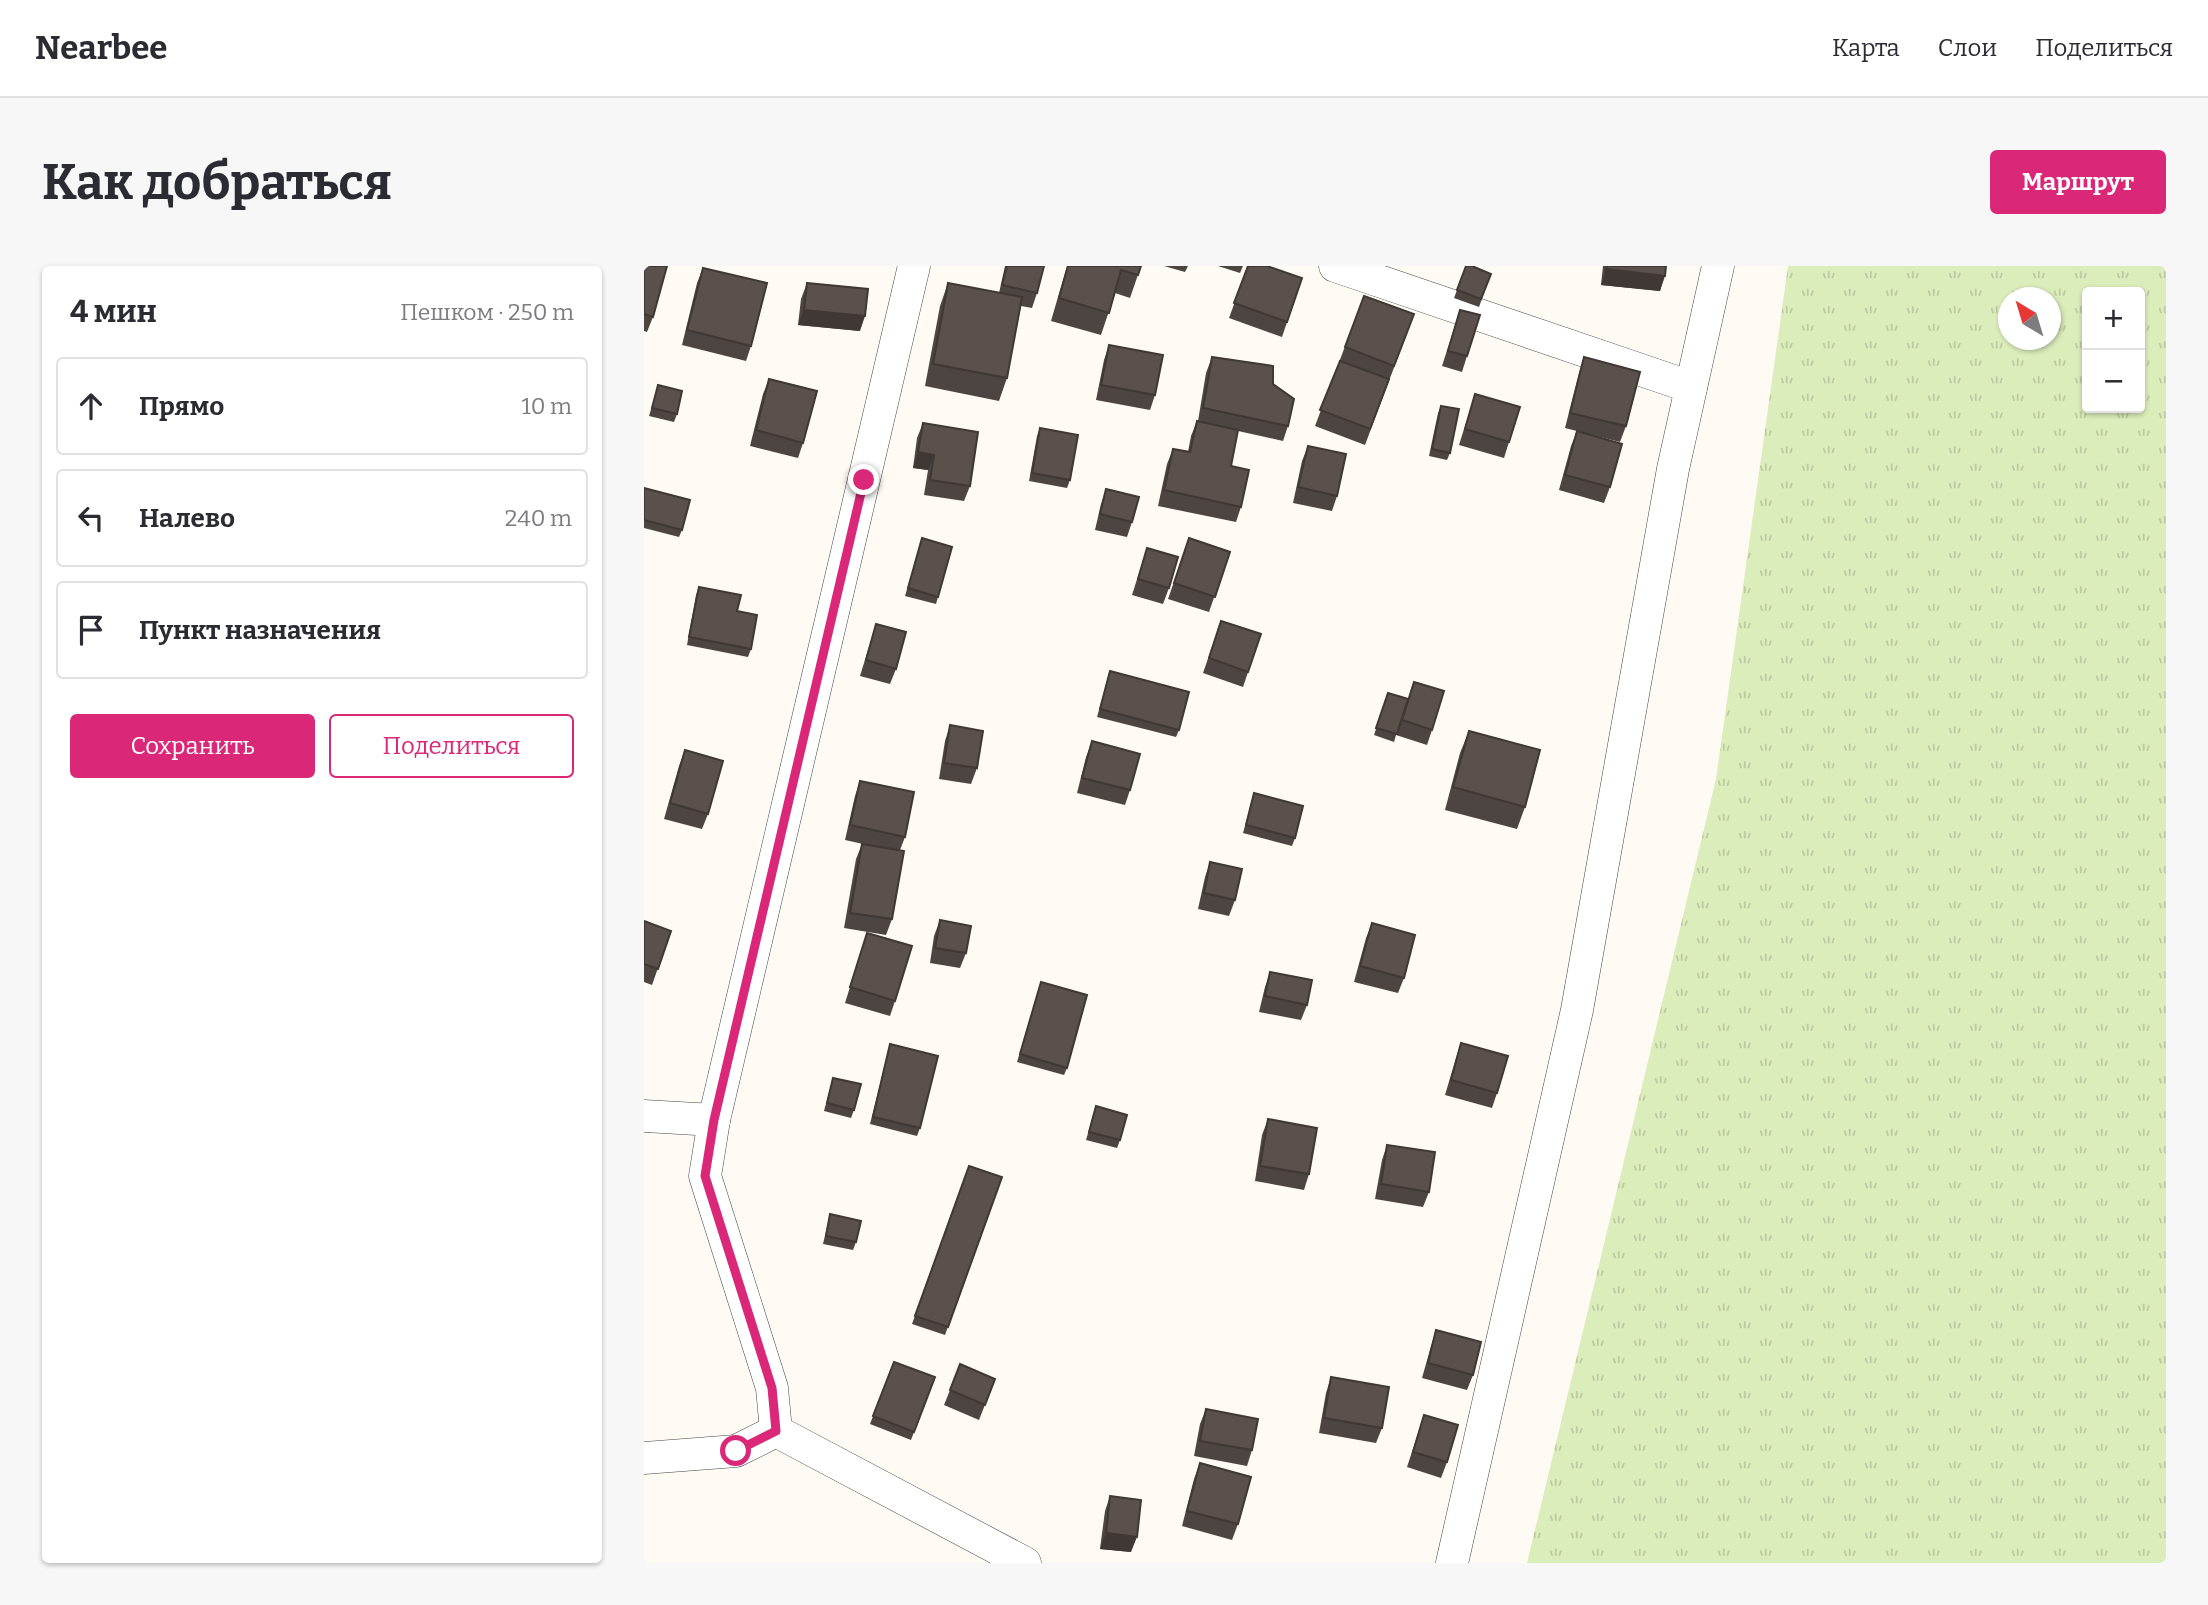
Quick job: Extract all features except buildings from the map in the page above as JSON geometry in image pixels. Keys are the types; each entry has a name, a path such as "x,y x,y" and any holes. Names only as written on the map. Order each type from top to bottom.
{"street":[{"path":"776,1431 772,1388 705,1176 714,1120 914,266"},
{"path":"1335,266 1691,387"},
{"path":"1452,1563 1577,1010 1673,469 1718,266"},
{"path":"644,1116 714,1120"},
{"path":"644,1458 736,1451 776,1431"},
{"path":"776,1431 1025,1563"}],"green space":[{"path":"1788,266 2166,266 2166,1563 1527,1563 1716,779"}],"route":[{"path":"736,1451 776,1431 772,1388 705,1176 714,1120 864,480"}]}
